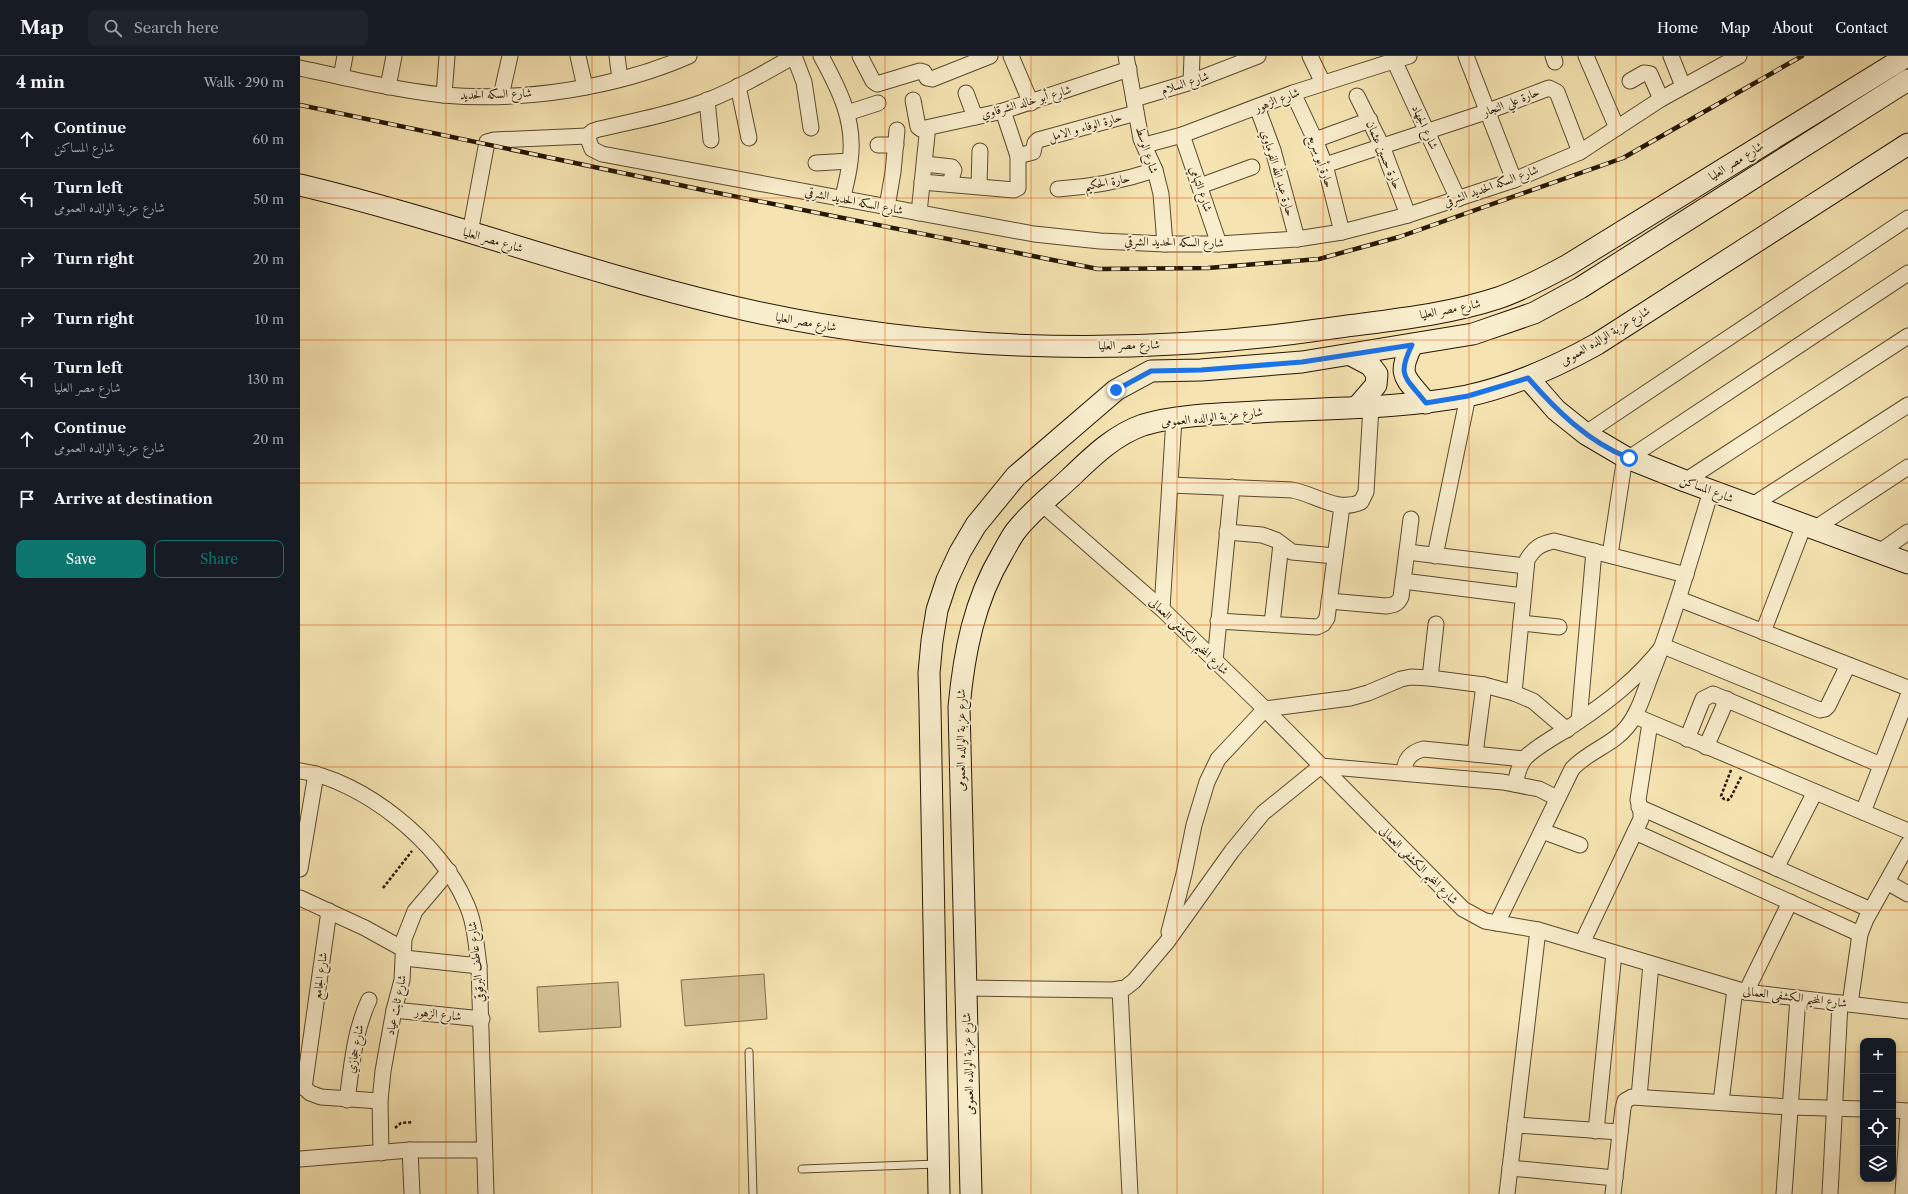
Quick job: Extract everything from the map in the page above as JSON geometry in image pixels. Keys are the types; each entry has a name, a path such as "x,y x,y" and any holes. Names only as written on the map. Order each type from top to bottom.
{"street":[{"path":"341,77 345,56"},
{"path":"388,87 394,56"},
{"path":"444,95 447,56"},
{"path":"501,96 510,56"},
{"path":"578,56 585,87"},
{"path":"617,56 620,79"},
{"name":"شارع السكه الحديد","path":"302,64 341,77 388,87 444,95 501,96 585,87 620,79 669,60 689,56"},
{"path":"470,233 487,142 494,140 587,136 592,131 668,113 707,100 764,74 794,56 804,82 811,128"},
{"path":"821,56 839,89 847,113 850,129 850,161 843,198"},
{"path":"860,56 873,81 877,84 917,71 922,71 928,78 932,79 990,56"},
{"path":"1011,56 1031,103"},
{"path":"1192,56 1192,82"},
{"path":"1310,56 1323,83"},
{"name":"شارع الزهور","path":"1145,146 1182,135 1293,93 1393,59 1410,56"},
{"path":"1466,56 1486,112 1514,180"},
{"path":"1586,56 1617,128"},
{"path":"1671,56 1683,86"},
{"name":"شارع مصر العليا","path":"300,185 676,293 758,313 811,323 902,336 999,344 1049,345 1213,342 1267,337 1441,312 1500,298 1568,265 1907,56"},
{"name":"شارع السلام","path":"1135,106 1252,57"},
{"name":"شارع السكه الحديد الشرقي","path":"587,136 592,149 602,154 1034,234 1100,241 1165,244 1219,244 1297,239 1342,232 1408,215 1514,180 1580,152 1661,99 1735,57"},
{"name":"شارع الجهاد","path":"1393,59 1458,199"},
{"name":"شارع أبو خالد الشرقاوي","path":"921,129 1003,111 1031,103 1127,63"},
{"name":"شارع الوسط","path":"1127,63 1141,139 1155,170 1161,194 1165,244"},
{"path":"1630,81 1644,73 1650,74 1661,99"},
{"name":"شارع مصر العليا","path":"1151,371 1252,366 1351,355 1473,334 1509,323 1557,301 1580,288 1908,80"},
{"path":"738,86 749,138"},
{"name":"حارة علي النجار","path":"1325,165 1486,112 1508,111 1549,88 1555,90 1580,152"},
{"path":"966,92 975,116"},
{"name":"حارة أبو سريع","path":"1293,93 1325,165 1342,232"},
{"name":"حارة حسين عثمان","path":"1357,96 1382,146 1408,215"},
{"path":"707,100 711,140"},
{"path":"913,100 918,127 925,131 927,135 919,213"},
{"path":"847,113 878,103"},
{"name":"حارة الوفاء و الامل","path":"1018,156 1033,152 1038,140 1135,106"},
{"name":"حارة عبد الله الفرماوي","path":"1257,107 1275,158 1297,239"},
{"path":"922,182 950,183 1014,190 1018,188 1018,156 1003,111"},
{"path":"1315,140 1370,120"},
{"path":"887,207 897,130"},
{"name":"شارع التهامي","path":"1182,135 1219,244"},
{"name":"شارع عزبة الوالده العمومى","path":"971,1194 959,707 962,670 970,634 981,598 996,564 1014,533 1042,504 1108,444 1143,425 1174,419 1224,414 1426,403 1468,396 1528,378 1563,363 1597,344 1908,144"},
{"path":"878,145 896,145"},
{"path":"979,186 980,151"},
{"path":"816,162 850,161"},
{"path":"924,164 952,167 954,170 950,183"},
{"path":"1200,186 1252,167"},
{"name":"حارة الحكيم","path":"1058,190 1091,187 1155,170"},
{"path":"1586,433 1908,218"},
{"path":"1610,555 1627,458 1908,273"},
{"path":"1500,298 1509,323"},
{"path":"1685,481 1908,336"},
{"path":"939,1194 929,673 932,641 938,610 947,580 960,552 976,525 1016,476 1116,390 1151,371 1150,344"},
{"path":"1412,345 1404,363 1403,372 1426,403"},
{"path":"1170,485 1292,490 1342,506 1361,502 1365,497 1364,406 1376,385 1377,374 1370,365 1351,355"},
{"name":"شارع المساكن","path":"1528,378 1556,410 1586,433 1627,458 1751,506 1908,563"},
{"path":"1435,556 1468,396"},
{"path":"1751,506 1908,405"},
{"path":"1162,609 1174,419"},
{"path":"1762,632 1809,527 1908,467"},
{"path":"1215,661 1232,487"},
{"path":"1497,923 1572,769 1581,758 1616,738 1626,729 1635,716 1663,646 1679,599 1711,491"},
{"name":"شارع المخيم الكشفى العمالى","path":"1042,504 1162,609 1265,709 1463,909 1474,916 1497,923 1538,930 1741,991 1908,1011"},
{"path":"1218,621 1317,627 1323,624 1327,618 1342,506"},
{"path":"1329,601 1394,606 1398,603 1401,597 1411,519"},
{"path":"1227,532 1269,536 1292,552 1335,556"},
{"path":"1878,553 1908,532"},
{"path":"1514,693 1527,560 1533,550 1542,543 1554,541 1686,575"},
{"path":"1272,624 1281,544"},
{"path":"1579,721 1594,551"},
{"path":"1407,552 1526,566"},
{"path":"1403,581 1523,596"},
{"path":"1679,599 1908,688"},
{"path":"1520,623 1559,627"},
{"path":"1430,678 1436,624"},
{"path":"1663,646 1820,710 1825,709 1828,706 1848,665"},
{"path":"1515,784 1518,771 1524,759 1535,749 1567,730 1627,686 1646,667 1663,646"},
{"path":"1706,747 1722,696 1727,672"},
{"path":"1167,942 1184,874 1194,825 1207,782 1218,759 1265,709 1350,698 1379,689 1401,679 1411,677 1430,678 1484,685 1514,693 1533,701 1567,730"},
{"path":"1475,754 1484,685"},
{"path":"1687,739 1703,699 1710,694 1722,696 1881,765"},
{"path":"1863,812 1908,696"},
{"path":"930,707 959,707"},
{"path":"1635,716 1908,831"},
{"path":"1582,943 1641,819 1638,800 1650,723"},
{"path":"1404,772 1404,764 1408,757 1422,749 1524,759"},
{"path":"966,988 1125,988 1134,981 1167,942 1232,851 1263,814 1321,766 1404,772 1515,784 1539,790 1557,798"},
{"name":"شارع عاطف البرقوقي","path":"300,772 316,774 343,785 388,810 421,840 449,871 465,900 471,916 479,966 482,1019 486,1194"},
{"path":"300,869 316,774"},
{"path":"1776,868 1815,792"},
{"path":"1639,807 1871,910"},
{"path":"1542,831 1580,845"},
{"path":"1635,832 1860,934"},
{"path":"1830,1194 1835,1107 1845,1004 1860,934 1871,910 1908,844"},
{"name":"شارع ثابت عياد","path":"381,1153 380,1101 394,1010 402,980 403,953 408,925 415,911 449,871"},
{"path":"1887,882 1908,894"},
{"path":"300,898 329,911 403,953 479,966"},
{"path":"1721,1102 1741,991 1790,902"},
{"path":"934,906 964,906"},
{"name":"شارع الجامع","path":"302,1085 329,911"},
{"path":"1507,1194 1538,930"},
{"path":"1596,1131 1614,953"},
{"path":"1639,1096 1651,964"},
{"path":"1120,989 1130,1194"},
{"path":"1784,1194 1798,998"},
{"name":"شارع حجازي","path":"347,1100 355,1040 369,1000"},
{"name":"شارع الزهور","path":"394,1010 482,1019"},
{"path":"302,1085 310,1093 321,1097 347,1100 380,1101"},
{"path":"1613,1194 1625,1102 1632,1097 1639,1096 1790,1107 1860,1109"},
{"path":"938,1100 969,1100"},
{"path":"1896,1110 1908,1111"},
{"path":"1903,1194 1908,1115"},
{"path":"1515,1125 1620,1132"},
{"path":"300,1159 410,1150 484,1150"},
{"path":"410,1150 412,1194"},
{"path":"1510,1168 1615,1178"}],"lane":[{"path":"748,1052 752,1194"},
{"path":"802,1170 939,1164"}],"path":[{"path":"1741,761 1731,797 1728,800 1724,799 1721,796 1722,792 1741,761"},
{"path":"383,888 421,840"}],"shaded area":[{"path":"764,974 767,1019 685,1026 681,980"},
{"path":"618,982 621,1027 539,1032 537,987"}],"railway":[{"path":"300,105 708,191 1098,269 1208,268 1319,259 1399,237 1623,158 1802,56"}],"route":[{"path":"1116,390 1151,371 1201,370 1302,362 1412,345 1404,363 1403,372 1426,403 1468,396 1528,378 1556,410 1586,434 1629,458"}]}
